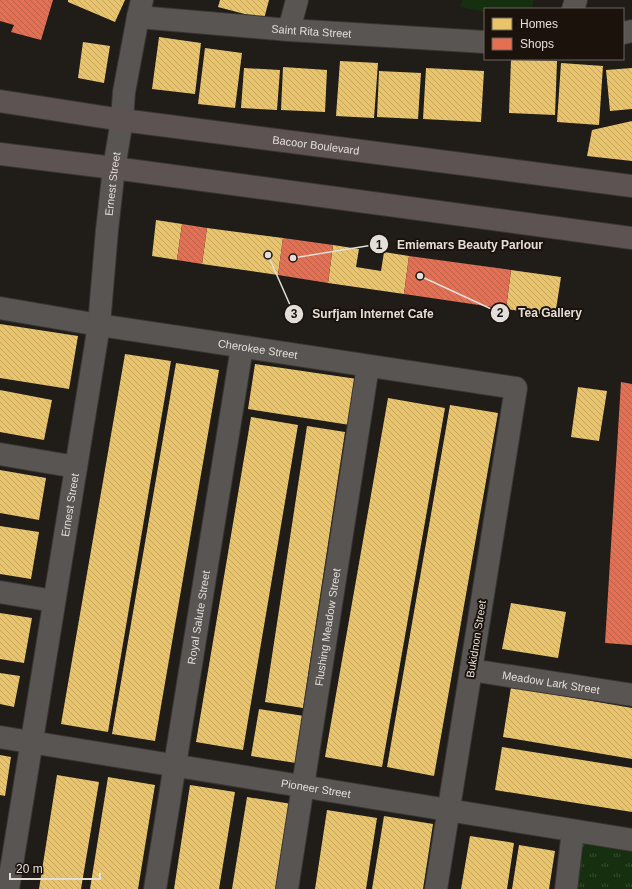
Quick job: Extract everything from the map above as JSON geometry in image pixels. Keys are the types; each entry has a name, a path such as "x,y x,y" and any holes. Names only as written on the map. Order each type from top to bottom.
{"main road":[{"name":"Bacoor Boulevard","path":"0,101 122,120 632,186"},
{"path":"0,154 632,238"}],"street":[{"path":"289,30 297,0"},
{"name":"Saint Rita Street","path":"122,120 124,92 140,8 289,30 484,42"},
{"name":"Ernest Street","path":"6,882 32,743 99,325 114,168 122,120"},
{"name":"Cherokee Street","path":"0,308 99,325 516,388"},
{"name":"Royal Salute Street","path":"155,889 242,347"},
{"name":"Flushing Meadow Street","path":"287,889 368,366"},
{"name":"Bukidnon Street","path":"436,889 516,388"},
{"path":"0,454 76,467"},
{"path":"0,592 54,601"},
{"name":"Meadow Lark Street","path":"471,670 632,695"},
{"name":"Pioneer Street","path":"0,737 632,840"},
{"path":"566,889 573,831"}],"green space":[{"path":"462,0 534,0 532,8 484,8 484,12 460,7"},
{"path":"573,831 632,840 632,889 566,889"}],"building: Homes":[{"path":"68,0 125,0 115,22 68,2"},
{"path":"220,0 269,0 264,19 218,7"},
{"path":"159,37 201,43 195,94 152,89"},
{"path":"83,42 110,46 104,83 78,78"},
{"path":"205,48 242,53 235,108 198,104"},
{"path":"511,60 557,61 555,115 509,113"},
{"path":"340,61 378,63 374,118 336,116"},
{"path":"561,63 603,66 599,125 557,122"},
{"path":"283,67 327,70 325,112 281,110"},
{"path":"244,68 280,70 277,110 241,108"},
{"path":"426,68 484,71 481,122 423,119"},
{"path":"632,68 632,109 610,111 606,70"},
{"path":"379,71 421,73 418,119 377,117"},
{"path":"632,121 632,161 587,156 592,130"},
{"path":"156,220 182,224 177,260 152,256"},
{"path":"207,228 283,238 278,275 202,264"},
{"path":"333,245 359,249 356,267 381,271 384,252 409,256 404,294 328,283"},
{"path":"511,270 561,277 555,316 506,309"},
{"path":"0,324 78,336 69,389 0,378"},
{"path":"125,354 171,361 108,732 61,724"},
{"path":"176,363 219,370 155,741 112,734"},
{"path":"255,364 357,379 350,425 248,409"},
{"path":"578,387 607,391 599,441 571,437"},
{"path":"0,390 52,400 44,440 0,432"},
{"path":"388,398 445,408 382,767 325,757"},
{"path":"450,405 498,413 434,776 387,767"},
{"path":"251,417 298,425 243,750 196,742"},
{"path":"307,426 345,432 303,708 265,702"},
{"path":"0,470 46,478 39,520 0,513"},
{"path":"0,526 39,532 31,579 0,574"},
{"path":"511,603 566,612 558,658 502,649"},
{"path":"0,613 32,618 24,663 0,659"},
{"path":"0,673 20,676 14,707 0,704"},
{"path":"511,687 632,708 632,759 503,737"},
{"path":"259,709 304,716 296,763 251,756"},
{"path":"502,747 632,768 632,812 495,790"},
{"path":"0,755 11,757 5,796 0,795"},
{"path":"57,775 99,782 81,889 39,889"},
{"path":"108,777 155,785 138,889 90,889"},
{"path":"190,785 235,792 219,889 174,889"},
{"path":"247,797 292,804 278,889 232,889"},
{"path":"327,810 377,818 366,889 315,889"},
{"path":"384,816 433,824 423,889 372,889"},
{"path":"470,836 514,843 507,889 461,889"},
{"path":"519,845 555,851 549,889 512,889"}],"building: Shops":[{"path":"0,0 53,0 41,40 11,32 14,25 0,21"},
{"path":"182,224 207,228 202,264 177,260"},
{"path":"283,238 333,245 328,283 278,275"},
{"path":"409,256 511,270 506,309 404,294"},
{"path":"621,382 632,384 632,645 605,643"}],"place":[{"name":"Surfjam Internet Cafe","path":"268,255"},
{"name":"Emiemars Beauty Parlour","path":"293,258"},
{"name":"Tea Gallery","path":"420,276"}]}
